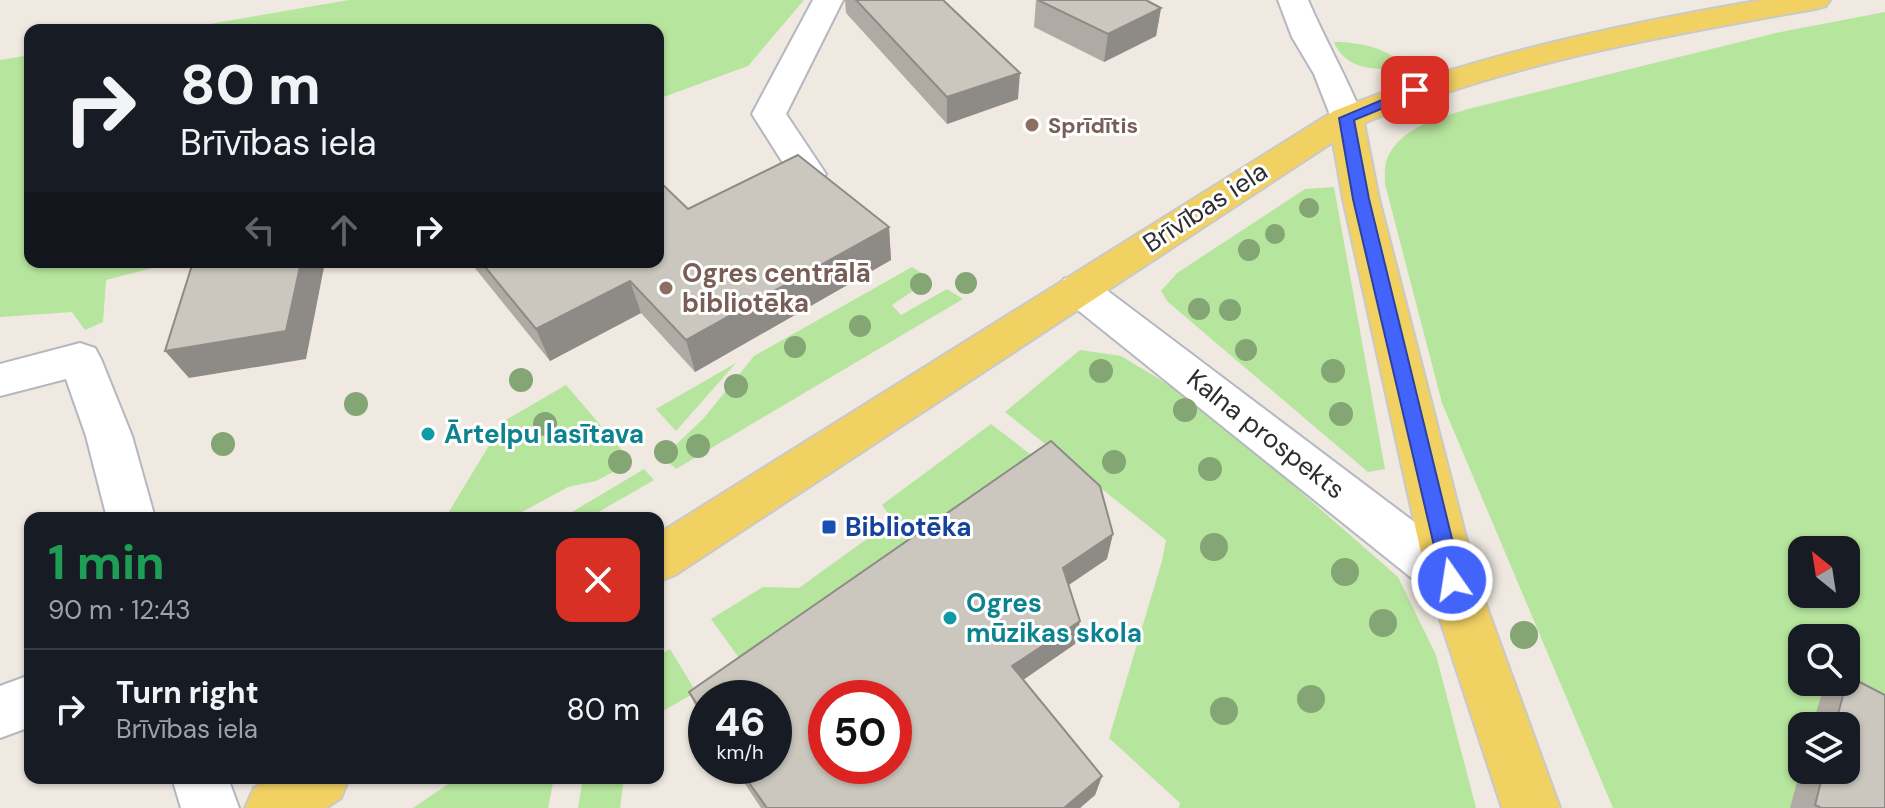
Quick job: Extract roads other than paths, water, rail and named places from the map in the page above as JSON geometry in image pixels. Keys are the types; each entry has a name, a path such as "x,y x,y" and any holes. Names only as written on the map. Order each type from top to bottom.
{"main road":[{"name":"Brīvības iela","path":"664,556 1346,118 1438,82 1647,29 1815,0"},
{"path":"1346,118 1361,199 1452,580 1531,808"},
{"path":"274,808 312,784"}],"street":[{"path":"808,174 769,114 828,0"},
{"path":"1303,2 1308,37 1330,74 1346,118"},
{"name":"Kalna prospekts","path":"1078,289 1452,580"},
{"path":"0,380 80,359 109,436 129,512"},
{"path":"0,712 24,703"},
{"path":"202,784 210,808"}],"place":[{"name":"Sprīdītis","path":"1032,125"},
{"name":"Ogres centrālā bibliotēka","path":"666,288"},
{"name":"Ārtelpu lasītava","path":"428,434"},
{"name":"Bibliotēka","path":"829,527"},
{"name":"Ogres mūzikas skola","path":"950,618"}]}
